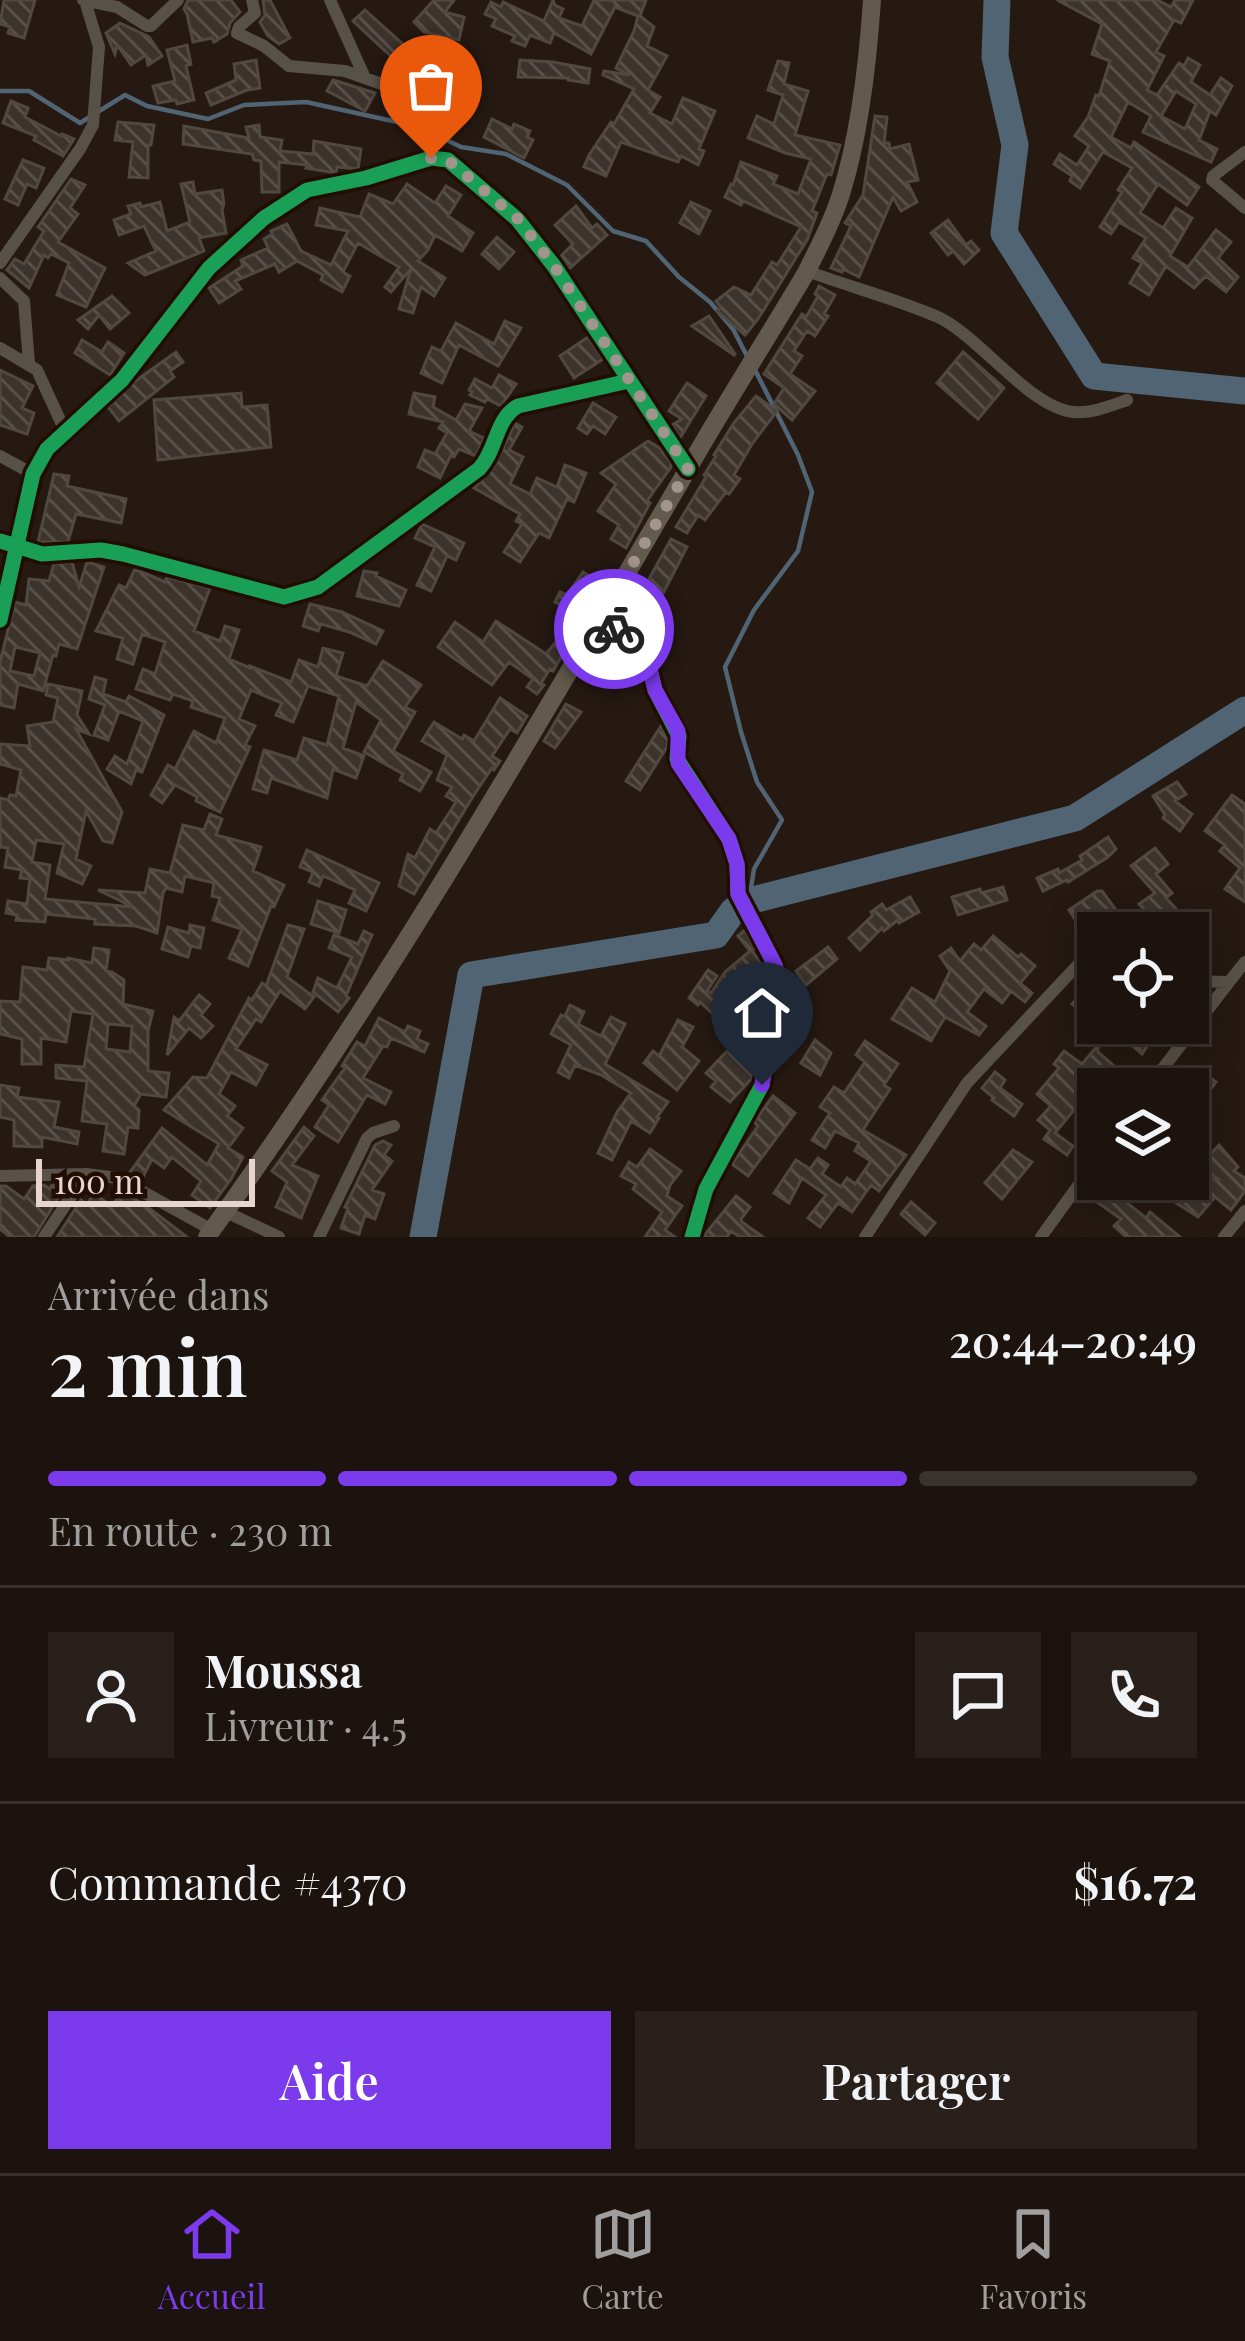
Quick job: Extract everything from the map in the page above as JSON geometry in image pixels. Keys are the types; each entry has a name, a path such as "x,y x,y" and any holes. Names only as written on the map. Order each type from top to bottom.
{"highway":[{"path":"209,1233 295,1111 413,928 807,271 846,176 872,0"}],"street":[{"path":"83,0 117,7 146,26 178,0"},
{"path":"0,263 93,125 99,46 83,0"},
{"path":"252,0 255,13 239,27 238,35 264,46 290,66 345,71 424,99"},
{"path":"330,0 365,78"},
{"path":"1245,152 1212,180 1245,208"},
{"path":"0,620 32,474 65,430 122,380 209,268 264,218 307,190 440,158 518,219 688,469"},
{"path":"807,271 940,318 1057,408 1075,413 1127,400"},
{"path":"0,278 24,301 29,363"},
{"path":"0,348 29,363 44,378 65,430"},
{"path":"0,542 59,555 100,550 284,597 299,595 331,578 479,469 508,412 629,381"},
{"path":"0,456 32,474"},
{"path":"600,620 646,653 655,690 678,731 678,763 729,839 737,864 738,894 775,965 788,1013 767,1056 762,1085 704,1194 692,1237"},
{"path":"1163,1068 1245,962"},
{"path":"865,1237 974,1074 1077,966"},
{"path":"1209,982 1229,982"},
{"path":"319,1237 368,1138 394,1126"},
{"path":"44,1237 86,1174"},
{"path":"0,1176 86,1174 128,1182 209,1233"},
{"path":"1041,1237 1077,1187"},
{"path":"1224,1237 1245,1210"},
{"path":"226,1212 278,1237"}],"building":[{"path":"4,0 35,0 24,38 8,33 10,27 0,24"},
{"path":"188,0 231,0 240,12 227,34 214,42 212,38 193,42 184,9"},
{"path":"263,0 270,0 290,38 279,44 260,22 265,15"},
{"path":"434,0 454,0 445,12 464,17 459,40 424,32 414,22"},
{"path":"553,0 563,9 559,18 582,26 594,0 646,0 640,16 654,27 647,46 667,56 648,90 660,97 650,113 672,124 683,98 715,111 699,149 704,151 698,165 681,156 678,162 621,142 606,176 584,167 634,89 603,75 604,71 630,75 616,68 638,16 615,7 591,54 554,33 550,43 530,35 525,46 492,26 496,19 485,14 491,2 501,7 503,2 544,21"},
{"path":"1057,0 1157,0 1171,7 1175,0 1193,0 1181,23 1174,20 1156,52 1164,56 1147,90 1157,95 1179,63 1184,66 1188,58 1200,65 1191,82 1210,95 1221,78 1232,86 1216,115 1210,111 1199,140 1217,149 1211,162 1143,132 1151,116 1128,102 1111,137 1131,148 1134,142 1199,187 1187,205 1158,184 1140,213 1163,228 1176,208 1192,218 1170,256 1188,267 1216,230 1231,242 1218,258 1238,277 1226,292 1206,276 1194,288 1166,266 1149,295 1130,283 1142,263 1133,258 1146,238 1119,222 1111,234 1100,227 1132,168 1103,152 1080,188 1054,164 1060,154 1077,165 1089,146 1075,136 1099,96 1110,61 1092,54 1102,24","holes":["1176,91 1196,104 1185,129 1161,116"]},
{"path":"365,10 407,48 396,61 353,21"},
{"path":"120,23 149,37 162,56 148,65 146,55 131,65 117,45 115,54 106,33"},
{"path":"187,45 191,64 186,66 194,100 158,103 153,86 175,81 167,50"},
{"path":"256,60 260,88 211,105 206,93 236,80 234,64"},
{"path":"520,60 590,69 588,83 518,77"},
{"path":"778,61 789,63 784,84 808,91 795,135 840,145 812,211 817,213 807,240 745,335 717,311 721,308 716,301 734,287 751,295 801,227 725,197 741,162 777,176 773,184 798,194 811,159 748,138 757,116 774,124 783,95 768,90"},
{"path":"333,80 375,93 365,111 327,91"},
{"path":"11,101 28,108 25,117 74,139 63,156 34,140 36,136 3,123"},
{"path":"875,116 887,117 884,143 890,149 909,144 918,180 907,182 917,202 901,211 893,197 859,277 831,268 851,226 845,223 863,195"},
{"path":"492,119 530,131 527,137 533,140 524,158 484,137"},
{"path":"118,122 154,125 148,145 148,178 129,177 133,142 115,140"},
{"path":"259,125 260,137 282,140 280,151 313,154 314,141 361,149 358,169 337,167 336,173 279,162 279,192 262,192 261,161 252,154 183,144 184,126 249,138 246,127"},
{"path":"23,160 44,168 36,188 27,184 18,205 5,199"},
{"path":"71,179 85,185 70,208 78,214 58,242 105,268 86,307 57,295 69,263 51,254 44,255 29,288 7,270 15,259 24,264 44,231 38,227"},
{"path":"193,182 195,194 222,190 226,233 199,238 204,251 145,275 128,263 156,251 144,226 119,235 114,220 131,214 128,206 160,202 167,231 190,222 181,184"},
{"path":"407,184 435,203 446,186 461,195 448,216 473,233 462,251 435,235 418,261 445,278 434,296 421,287 413,313 399,309 411,269 391,292 385,287 399,267 358,243 343,272 350,276 342,292 297,261 279,272 275,264 235,281 241,289 219,303 209,288 243,266 241,260 268,248 264,239 287,224 301,251 331,265 348,231 316,225 320,208 360,217 369,194 393,204"},
{"path":"691,202 710,211 699,234 680,223"},
{"path":"576,206 592,228 597,224 607,235 569,269 560,257 573,244 555,225"},
{"path":"948,220 966,245 971,241 979,250 964,264 953,251 948,255 931,233"},
{"path":"497,237 514,252 499,269 482,254"},
{"path":"819,286 835,295 815,336 807,331 794,351 802,356 790,374 815,391 792,420 774,404 784,388 764,374 802,314 806,317"},
{"path":"112,296 129,313 110,329 99,315 88,329 78,320"},
{"path":"709,316 735,354 734,355 692,326"},
{"path":"505,321 521,328 498,366 459,345 442,383 421,373 432,347 441,351 456,323 494,344"},
{"path":"588,337 603,359 574,378 560,356"},
{"path":"82,340 102,352 108,342 124,353 110,375 75,353"},
{"path":"176,352 183,362 170,371 174,377 119,421 108,407"},
{"path":"963,352 1004,388 978,419 937,383"},
{"path":"0,370 33,386 22,408 34,413 27,434 0,425"},
{"path":"499,375 516,384 501,406 470,395 475,379 492,388"},
{"path":"687,383 706,396 680,438 672,425 682,419 669,411"},
{"path":"241,393 242,407 267,405 271,447 158,460 154,400"},
{"path":"414,393 435,397 433,407 456,420 465,404 482,408 469,431 484,438 476,456 459,449 440,478 418,467 425,450 435,454 447,433 439,428 443,422 409,414"},
{"path":"756,396 777,411 734,475 740,479 705,520 698,515 687,533 676,527 714,455"},
{"path":"593,403 616,417 605,434 593,426 587,434 578,428"},
{"path":"515,423 522,427 509,450 523,457 510,484 530,494 537,478 557,487 565,465 586,473 574,502 567,499 549,538 539,533 520,562 504,552 522,524 516,521 520,514 474,488 494,467"},
{"path":"648,441 663,450 671,467 647,501 626,548 611,539 619,525 598,511 616,484 601,473"},
{"path":"54,474 69,476 67,486 126,499 121,523 76,514 68,542 38,542"},
{"path":"422,524 464,543 456,560 447,556 431,591 417,585 435,547 415,538"},
{"path":"671,539 687,547 655,609 634,631 619,620 630,603 634,606"},
{"path":"72,562 79,587 87,562 104,567 77,649 59,644 43,691 18,684 14,708 0,705 0,662 15,602 26,605 29,579 49,581 54,564","holes":["15,647 40,653 34,676 10,671"]},
{"path":"135,569 165,582 167,577 210,588 194,631 220,641 225,626 239,630 229,659 250,668 291,682 299,660 318,667 323,648 343,653 336,676 367,686 383,661 421,685 405,707 415,712 393,751 431,772 420,791 400,780 403,774 364,752 381,720 356,702 343,748 364,756 356,778 333,769 327,798 271,778 267,793 253,789 264,750 297,760 304,738 327,745 339,696 308,686 293,722 276,715 282,703 251,690 239,719 255,726 245,745 250,747 220,812 175,785 162,803 151,795 168,765 175,769 194,731 216,743 225,718 191,707 193,701 173,694 170,700 136,689 143,669 155,674 165,642 142,634 133,664 117,659 123,638 96,631 119,585 126,588"},
{"path":"364,571 406,590 399,606 357,596"},
{"path":"583,572 598,588 537,694 527,687 533,679 509,662 492,685 438,647 455,622 483,642 496,621 546,654 572,610 555,602 560,592 567,595"},
{"path":"310,604 383,631 376,644 321,624 318,631 303,626"},
{"path":"603,648 622,658 611,680 592,669"},
{"path":"95,677 106,680 103,694 126,702 129,696 164,715 142,772 136,770 131,784 107,769 115,756 127,764 143,721 119,711 108,740 94,735 105,705 89,699"},
{"path":"48,684 82,691 77,715 89,734 76,729 122,812 112,843 103,841 86,811 76,859 91,866 82,884 57,873 64,844 36,840 32,862 50,865 45,899 133,907 98,890 145,893 150,869 170,873 183,825 204,830 210,814 222,819 216,835 261,847 253,871 284,885 248,966 229,958 242,929 213,920 220,898 212,896 214,883 185,876 182,892 166,888 163,893 157,933 136,926 95,924 95,919 46,914 45,922 16,920 17,915 6,913 8,901 27,904 30,879 20,878 22,870 5,867 8,848 0,847 0,798 16,796 21,770 0,764 0,744 30,746 27,726 53,722 58,698 46,695"},
{"path":"500,698 527,716 517,733 510,729 492,756 500,761 414,894 399,886 408,854 415,858 430,829 436,833 456,802 446,796 452,787 437,780 447,755 422,741 434,722 474,741"},
{"path":"566,704 581,712 555,748 544,741"},
{"path":"661,726 667,747 640,790 626,781"},
{"path":"1177,782 1186,794 1175,801 1192,814 1180,831 1163,818 1153,796"},
{"path":"1232,795 1245,804 1245,902 1225,889 1240,868 1220,851 1225,845 1205,831"},
{"path":"1108,837 1116,849 1108,857 1068,882 1043,891 1037,878 1082,860 1080,856"},
{"path":"1155,848 1168,864 1156,874 1172,893 1166,898 1179,912 1147,912 1139,904 1155,893 1131,866"},
{"path":"307,850 379,883 366,911 349,903 355,890 323,876 319,886 309,882 313,872 300,867"},
{"path":"1003,887 1007,900 958,915 952,897"},
{"path":"1102,891 1116,910 1077,912 1077,922 1069,910"},
{"path":"910,897 919,912 882,928 860,950 849,938 882,904 886,910"},
{"path":"318,901 346,910 339,933 311,924"},
{"path":"190,925 204,928 200,948 191,946 188,957 162,949 168,927 189,933"},
{"path":"288,925 304,929 287,977 314,997 305,1009 280,991 236,1049 267,1065 256,1085 231,1072 219,1094 235,1106 227,1116 243,1128 228,1148 243,1157 210,1208 192,1195 201,1181 172,1157 164,1168 152,1159 142,1179 130,1172 162,1128 207,1165 219,1144 164,1110 193,1077 207,1078 249,998 262,983 266,986"},
{"path":"745,930 770,987 751,1003 757,1010 748,1020 765,1037 760,1046 689,998 708,970 717,976 707,991 711,993 725,972 750,951 738,936"},
{"path":"364,931 372,935 349,998 338,1012 313,992 318,978 337,988 352,957 329,948 334,935 358,944"},
{"path":"993,936 1035,966 1020,983 1032,993 1025,1002 1011,991 1002,1003 984,989 967,1012 986,1026 979,1035 945,1017 931,1041 892,1019 912,988 935,1002 950,971 940,956 951,948 960,961 974,944 981,950"},
{"path":"828,947 837,959 806,985 796,971"},
{"path":"94,948 109,950 106,971 124,980 123,1004 153,1011 148,1071 169,1073 166,1097 141,1094 134,1106 139,1110 138,1128 128,1127 124,1154 103,1151 107,1124 82,1121 87,1081 56,1078 56,1065 84,1067 93,1014 71,1011 66,1042 41,1038 41,1064 22,1064 22,1039 0,1034 0,1001 20,1002 23,967 47,970 49,958 92,963","holes":["108,1024 132,1026 130,1052 106,1049"]},
{"path":"199,995 210,1004 201,1015 213,1026 201,1038 189,1028 167,1055 174,1017 179,1021"},
{"path":"570,1005 584,1012 578,1024 601,1036 611,1017 625,1024 605,1064 668,1102 650,1133 631,1121 612,1160 598,1153 631,1093 575,1065 569,1078 558,1072 571,1045 551,1034"},
{"path":"379,1018 405,1032 408,1026 420,1031 417,1039 428,1044 424,1052 391,1038 383,1046 363,1078 391,1092 385,1104 367,1095 338,1142 315,1127 329,1105 322,1100 357,1042 365,1046"},
{"path":"678,1020 693,1027 682,1047 699,1061 677,1090 644,1063 653,1051 659,1056"},
{"path":"815,1040 831,1053 820,1075 801,1063"},
{"path":"865,1041 898,1064 884,1085 890,1089 863,1130 906,1155 879,1191 871,1185 852,1212 838,1203 820,1227 808,1218 826,1195 802,1178 789,1203 774,1193 796,1160 810,1169 818,1158 828,1165 822,1174 841,1187 847,1178 855,1184 871,1161 855,1151 859,1143 835,1131 825,1148 812,1140 830,1113 820,1107 834,1087 844,1093 865,1062 856,1055"},
{"path":"1131,1044 1149,1044 1142,1054"},
{"path":"1098,1045 1098,1052 1116,1068 1077,1068 1077,1106 1055,1133 1073,1146 1067,1155 1044,1139 1050,1130 1038,1120 1051,1106 1037,1094 1059,1068 1054,1064 1064,1051 1082,1064"},
{"path":"730,1048 755,1065 753,1077 730,1102 711,1087 716,1081 706,1073"},
{"path":"995,1072 1005,1080 1000,1088 1022,1104 1014,1116 982,1088"},
{"path":"0,1085 19,1088 17,1097 59,1102 54,1127 79,1132 77,1144 42,1137 42,1147 14,1146 14,1120 0,1117"},
{"path":"773,1096 795,1113 748,1176 732,1164"},
{"path":"304,1127 314,1136 292,1165 318,1176 301,1218 276,1207 287,1182 272,1171"},
{"path":"383,1141 391,1145 384,1155 392,1161 372,1190 384,1194 375,1219 365,1215 359,1234 341,1228 345,1207 375,1145"},
{"path":"1219,1145 1238,1167 1234,1171 1245,1178 1245,1191 1231,1210 1215,1197 1198,1217 1172,1200 1209,1200 1209,1179 1218,1179 1209,1172 1209,1156"},
{"path":"650,1149 681,1171 667,1196 682,1206 665,1230 675,1237 645,1237 662,1212 633,1189 636,1184 621,1176 629,1162 637,1167"},
{"path":"1013,1150 1032,1162 1002,1199 985,1183"},
{"path":"66,1185 34,1237 10,1237 0,1229 0,1186 24,1199 33,1186 50,1189"},
{"path":"122,1192 187,1237 57,1237 81,1200 87,1204 94,1194 112,1206"},
{"path":"736,1196 750,1207 742,1222 763,1237 740,1237 731,1231 727,1237 703,1237"},
{"path":"1094,1200 1124,1200 1146,1218 1150,1212 1180,1237 1126,1237 1114,1226 1121,1219"},
{"path":"911,1202 935,1223 925,1235 901,1214"}],"waterway":[{"path":"997,0 995,57 1015,145 1004,233 1094,376 1245,391"},
{"path":"0,91 29,91 80,123 125,95 147,106 208,119 244,105 306,102 420,127 461,147 506,154 567,185 613,231 646,241 710,302 733,329 748,358"},
{"path":"749,901 754,869 782,820 757,782 725,667 754,610 798,551 812,492 754,368"},
{"path":"423,1237 471,975 716,935 733,911 749,901 1075,818 1245,710"}],"cycle path":[{"path":"0,620 33,474 47,449 122,380 209,268 264,218 307,190 431,158 448,160 517,219 554,266 688,469"},
{"path":"0,541 42,554 101,550 123,554 284,597 318,587 479,469 505,419 518,406 629,381"},
{"path":"600,620 646,653 655,690 679,736 677,759 729,839 737,864 738,894 775,965 787,1008 767,1056 762,1085 706,1189 692,1237"}],"way so far":[{"path":"431,158 448,160 518,219 688,469 600,620 614,629"}],"route":[{"path":"614,629 646,653 655,690 678,731 678,763 729,839 737,864 738,894 775,965 788,1013 767,1056 762,1085"}]}
